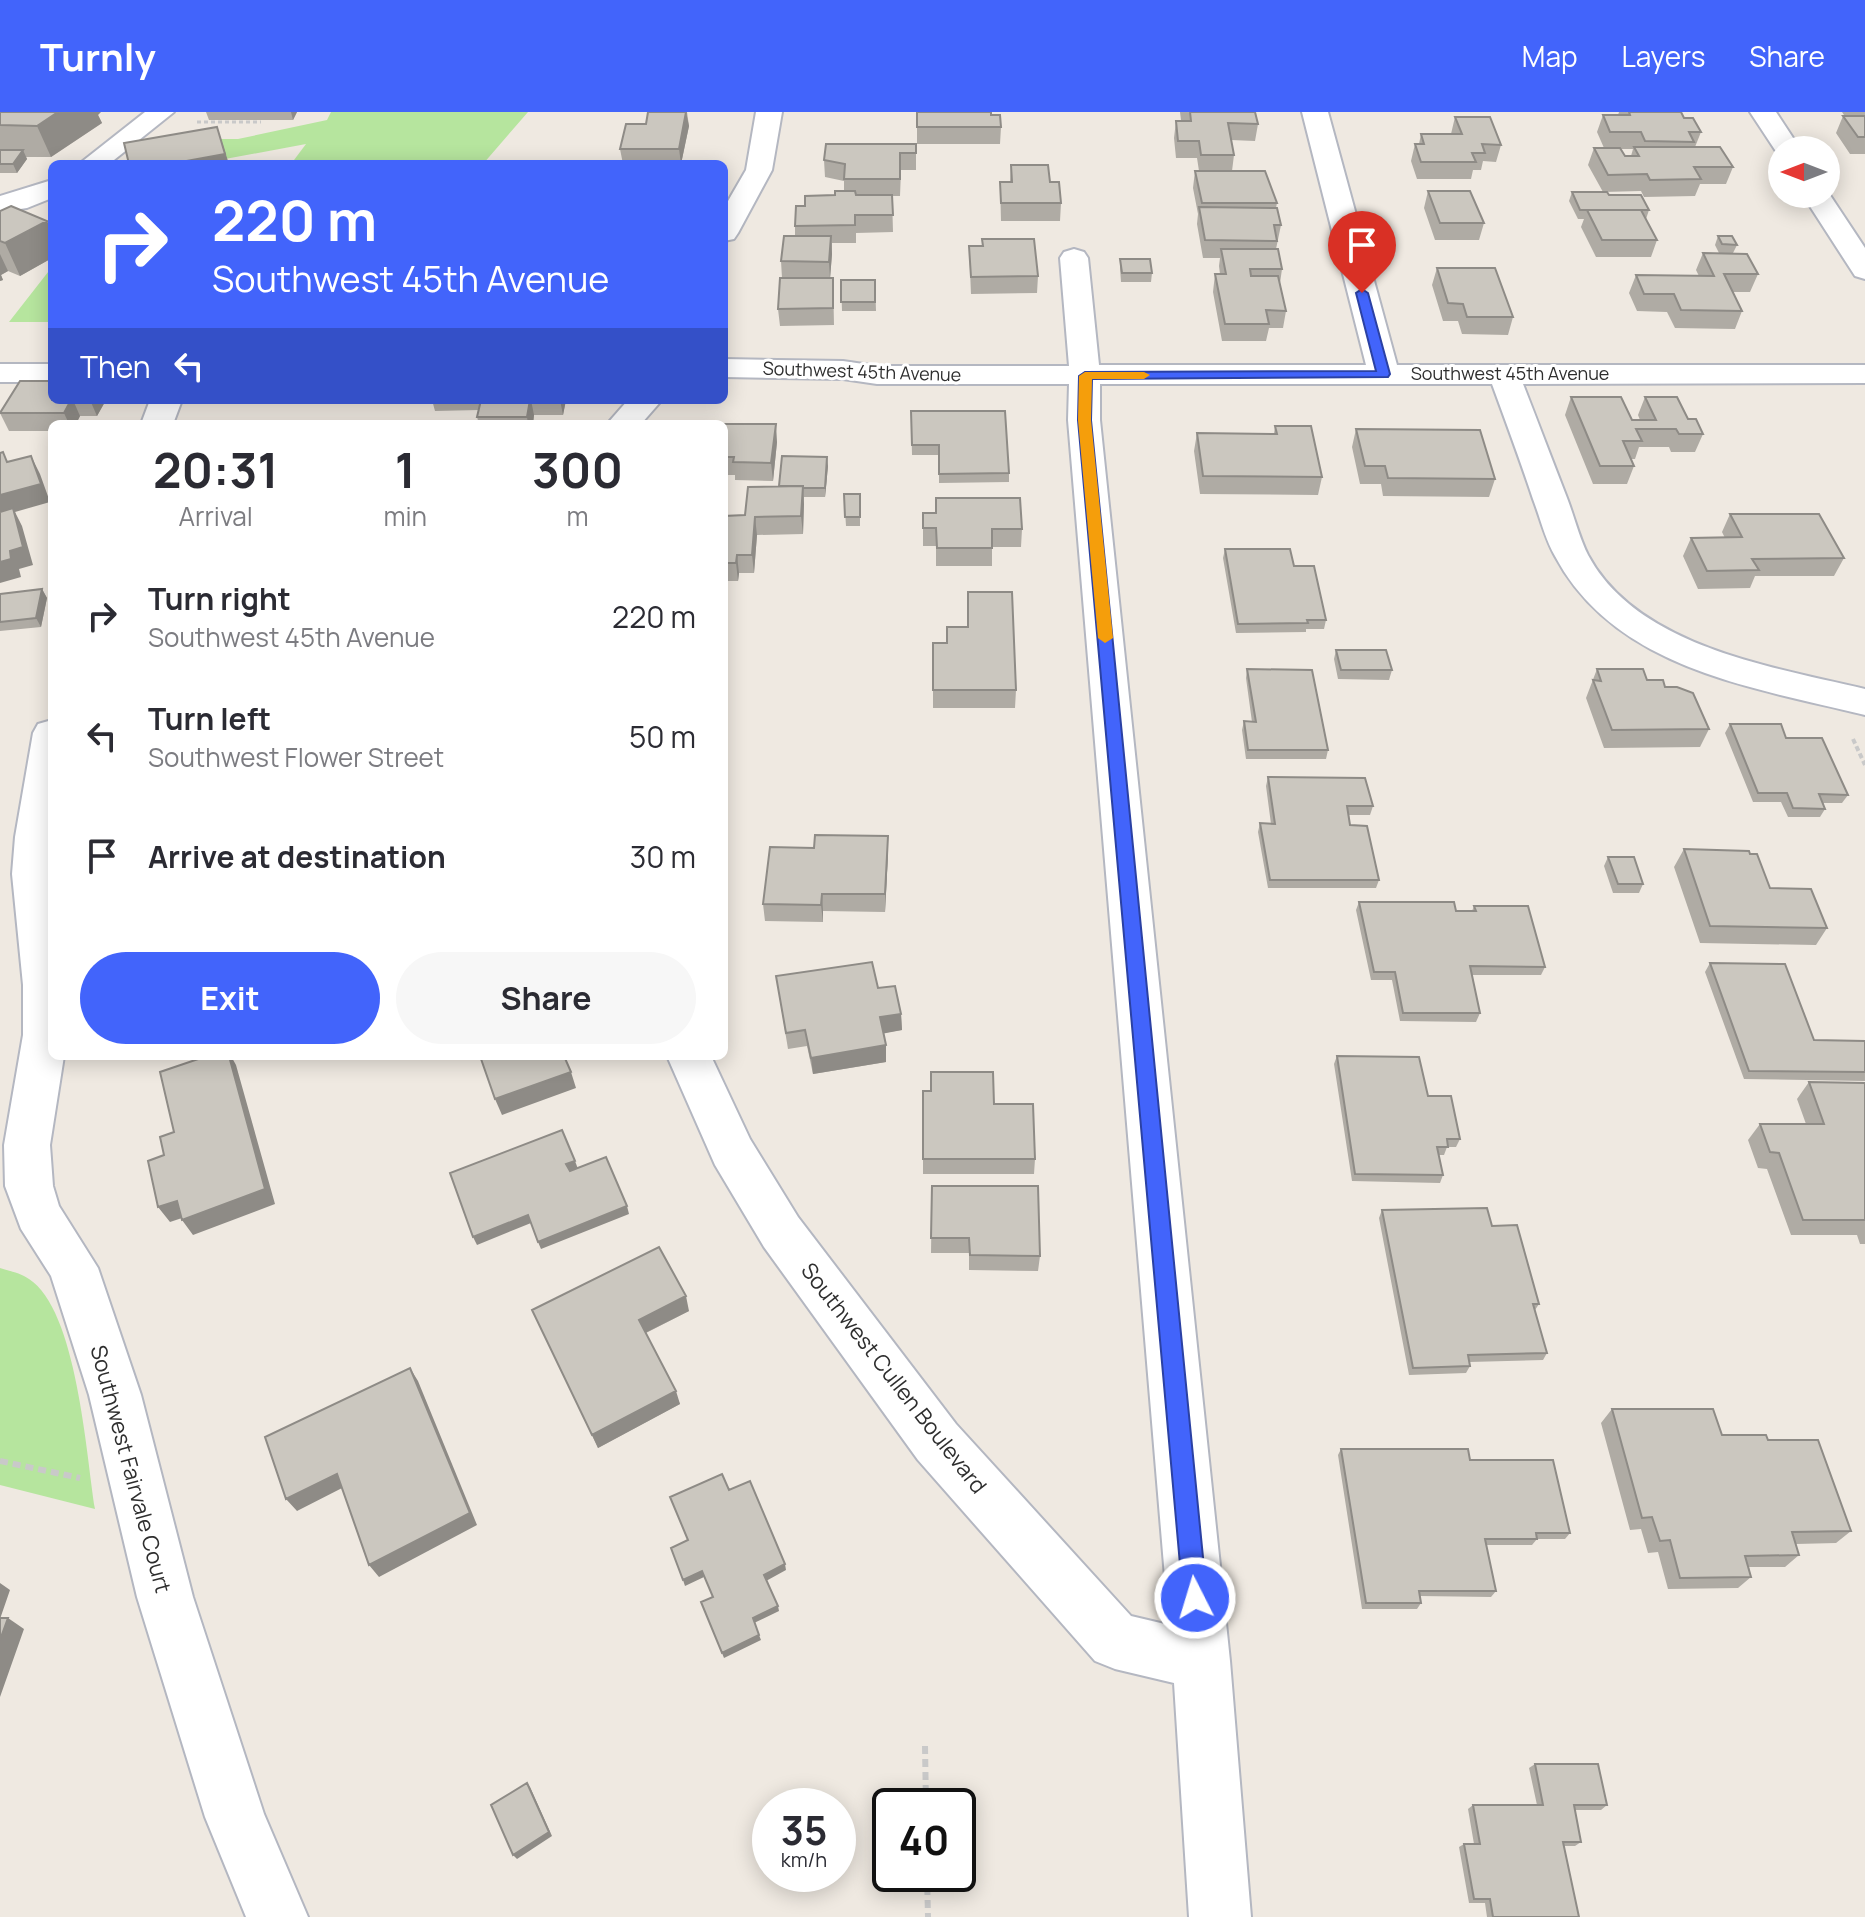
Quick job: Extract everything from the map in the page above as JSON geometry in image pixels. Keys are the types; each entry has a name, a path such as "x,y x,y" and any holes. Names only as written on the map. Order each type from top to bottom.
{"street":[{"path":"97,160 161,112"},
{"path":"728,226 759,170 769,112"},
{"path":"1315,112 1384,374"},
{"path":"1763,112 1779,136"},
{"path":"0,204 17,202 48,190"},
{"path":"1825,208 1865,270"},
{"path":"1074,258 1085,376 1086,436 1201,1661 1220,1917"},
{"name":"Southwest 45th Avenue","path":"728,368 843,370 877,375 1865,374"},
{"path":"0,373 48,373"},
{"path":"1504,374 1571,555 1582,577 1596,594 1645,632 1686,652 1865,702"},
{"path":"627,420 642,404"},
{"name":"Southwest Fairvale Court","path":"48,762 34,862 45,985 45,1035 27,1145 14,1190 38,1214 73,1268 115,1395 165,1597 235,1817 277,1917"},
{"name":"Southwest Cullen Boulevard","path":"691,1060 732,1151 781,1232 937,1442 1115,1641 1201,1661"}],"path":[{"path":"192,122 261,122"},
{"path":"0,1461 140,1490"},
{"path":"925,1746 926,1788"},
{"path":"927,1892 928,1917"}],"green space":[{"path":"331,112 528,112 486,160 294,160 306,144 220,160 149,160 178,139 238,139 327,120"},
{"path":"48,272 48,322 9,322"},
{"path":"0,1268 29,1279 45,1295 58,1320 77,1385 95,1509 0,1485"}],"building":[{"path":"0,112 58,112 37,126 0,125"},
{"path":"648,112 686,112 679,149 620,149 626,124 646,124"},
{"path":"917,112 991,112 991,115 1000,115 1001,127 917,127"},
{"path":"1190,112 1255,112 1258,124 1228,123 1234,155 1201,155 1199,141 1178,141 1176,121 1191,121"},
{"path":"1629,112 1681,112 1684,118 1693,118 1701,132 1689,132 1694,142 1645,141 1641,132 1610,132 1603,115 1630,115"},
{"path":"1843,116 1865,116 1865,137 1858,137"},
{"path":"1455,117 1490,117 1501,145 1482,144 1485,153 1472,153 1476,162 1421,162 1415,144 1424,144 1421,134 1462,134"},
{"path":"217,127 225,154 192,160 128,160 124,143"},
{"path":"826,144 916,144 916,153 900,153 900,179 844,179 845,164 824,160"},
{"path":"1634,147 1720,147 1733,167 1694,167 1701,179 1650,180 1647,174 1608,175 1594,148 1620,148 1625,156 1639,156"},
{"path":"0,150 23,150 13,164 0,164"},
{"path":"1011,165 1048,165 1050,182 1059,182 1061,203 1001,203 1000,182 1012,182"},
{"path":"1195,171 1265,171 1277,203 1202,203"},
{"path":"835,191 855,191 856,195 892,195 893,215 855,215 855,225 795,226 796,206 805,206 805,196 835,195"},
{"path":"1428,191 1470,191 1484,223 1440,223"},
{"path":"1572,192 1641,195 1649,210 1580,210"},
{"path":"11,206 47,221 5,243 0,241 0,211"},
{"path":"1199,207 1277,208 1281,225 1274,225 1277,241 1205,240"},
{"path":"1587,210 1641,210 1657,240 1602,240"},
{"path":"784,236 831,236 829,262 781,261"},
{"path":"1718,236 1732,236 1737,245 1722,244"},
{"path":"982,239 1034,239 1038,276 971,277 969,246 983,246"},
{"path":"1221,249 1278,249 1282,269 1250,269 1251,276 1278,276 1286,311 1266,310 1269,324 1225,324 1215,274 1226,274"},
{"path":"1703,253 1747,254 1758,274 1724,274 1742,311 1681,310 1674,294 1644,294 1636,275 1714,276"},
{"path":"1120,259 1150,259 1152,273 1122,273"},
{"path":"1437,268 1495,268 1513,317 1467,317 1463,304 1448,303"},
{"path":"780,278 833,278 833,308 778,309"},
{"path":"841,280 875,280 875,302 841,302"},
{"path":"20,381 48,381 48,404 69,404 64,413 0,413"},
{"path":"1571,397 1621,397 1632,420 1656,420 1645,397 1677,397 1688,419 1696,419 1703,434 1679,434 1676,429 1636,429 1642,441 1623,441 1634,466 1600,466"},
{"path":"480,404 529,404 527,417 477,417"},
{"path":"911,411 1005,411 1009,473 939,474 939,445 912,445"},
{"path":"728,424 776,424 771,463 733,462 734,457 728,457"},
{"path":"1275,426 1311,426 1322,477 1203,476 1197,433 1277,434"},
{"path":"1356,429 1480,430 1495,479 1388,478 1385,466 1365,466"},
{"path":"3,452 7,462 31,456 41,484 0,495 0,453"},
{"path":"782,456 827,457 825,488 779,486"},
{"path":"803,486 801,516 755,517 752,555 737,555 736,563 728,563 728,516 745,515 748,487"},
{"path":"844,494 860,494 860,517 845,517"},
{"path":"936,498 1020,498 1022,529 992,529 992,548 937,548 936,528 923,528 923,513 936,513"},
{"path":"13,508 23,547 10,551 11,559 0,562 0,512"},
{"path":"1730,514 1819,514 1844,558 1752,559 1759,570 1707,571 1691,538 1742,537"},
{"path":"1225,549 1290,549 1294,566 1314,566 1326,620 1238,624"},
{"path":"42,589 36,618 0,622 0,594"},
{"path":"968,592 1012,592 1016,690 933,690 933,643 947,643 947,627 968,627"},
{"path":"1336,650 1386,650 1392,670 1341,670"},
{"path":"1247,669 1312,670 1328,750 1248,750 1244,721 1256,722"},
{"path":"1597,669 1643,669 1647,680 1663,680 1665,687 1677,687 1693,693 1709,729 1612,730 1593,680 1601,681"},
{"path":"1730,724 1781,724 1786,738 1822,738 1848,795 1819,794 1825,809 1793,808 1787,793 1758,793"},
{"path":"1268,777 1365,778 1373,806 1347,806 1350,825 1367,826 1379,880 1270,880 1260,823 1275,824"},
{"path":"815,835 888,836 885,894 822,894 821,905 763,904 770,847 814,848"},
{"path":"1684,849 1749,851 1750,854 1757,854 1770,888 1811,889 1827,928 1710,926"},
{"path":"1608,857 1634,857 1643,884 1618,884"},
{"path":"1359,902 1454,902 1456,911 1476,911 1474,906 1528,906 1545,967 1470,966 1480,1013 1403,1013 1395,972 1374,972"},
{"path":"872,962 878,988 895,986 901,1014 880,1017 886,1045 811,1058 805,1030 786,1033 776,976"},
{"path":"1710,963 1785,964 1814,1040 1865,1041 1865,1072 1749,1071"},
{"path":"1337,1056 1419,1057 1428,1096 1451,1096 1460,1139 1447,1139 1448,1147 1437,1147 1443,1175 1355,1174"},
{"path":"195,1060 230,1060 265,1189 182,1220 177,1201 158,1207 148,1161 164,1155 160,1137 174,1132 160,1072"},
{"path":"481,1060 566,1060 571,1072 495,1099"},
{"path":"931,1072 993,1072 994,1104 1033,1104 1035,1159 923,1159 923,1091 931,1091"},
{"path":"1809,1082 1865,1083 1865,1220 1803,1220 1779,1153 1770,1152 1760,1124 1824,1124"},
{"path":"562,1130 575,1161 566,1164 570,1171 606,1157 627,1206 538,1242 528,1215 473,1237 450,1173"},
{"path":"932,1186 1038,1186 1040,1256 970,1255 969,1238 931,1238"},
{"path":"1487,1208 1492,1226 1517,1225 1539,1304 1533,1304 1547,1353 1468,1355 1470,1366 1413,1368 1382,1210"},
{"path":"659,1247 686,1296 639,1320 676,1391 592,1435 532,1310"},
{"path":"410,1368 470,1513 369,1565 337,1474 286,1499 265,1437"},
{"path":"1612,1409 1713,1409 1722,1435 1766,1435 1768,1440 1818,1440 1851,1531 1792,1532 1799,1555 1745,1556 1751,1577 1680,1578 1670,1540 1660,1541 1652,1517 1642,1518"},
{"path":"1341,1449 1468,1449 1470,1460 1553,1460 1570,1533 1536,1533 1537,1539 1485,1539 1496,1591 1419,1591 1421,1603 1366,1603"},
{"path":"722,1474 729,1490 750,1481 785,1564 764,1575 778,1606 753,1618 759,1635 722,1653 701,1602 713,1597 702,1571 683,1580 671,1548 688,1540 670,1497"},
{"path":"0,1618 8,1618 0,1640"},
{"path":"1535,1764 1598,1764 1607,1805 1574,1805 1581,1842 1563,1842 1579,1917 1493,1917 1490,1899 1474,1899 1464,1844 1480,1844 1473,1805 1543,1805"},
{"path":"527,1783 549,1832 513,1855 491,1805"}],"slow traffic":[{"path":"1105,638 1084,420 1085,376 1144,375"}],"route":[{"path":"1195,1598 1084,420 1085,376 1384,374 1362,293"}]}
